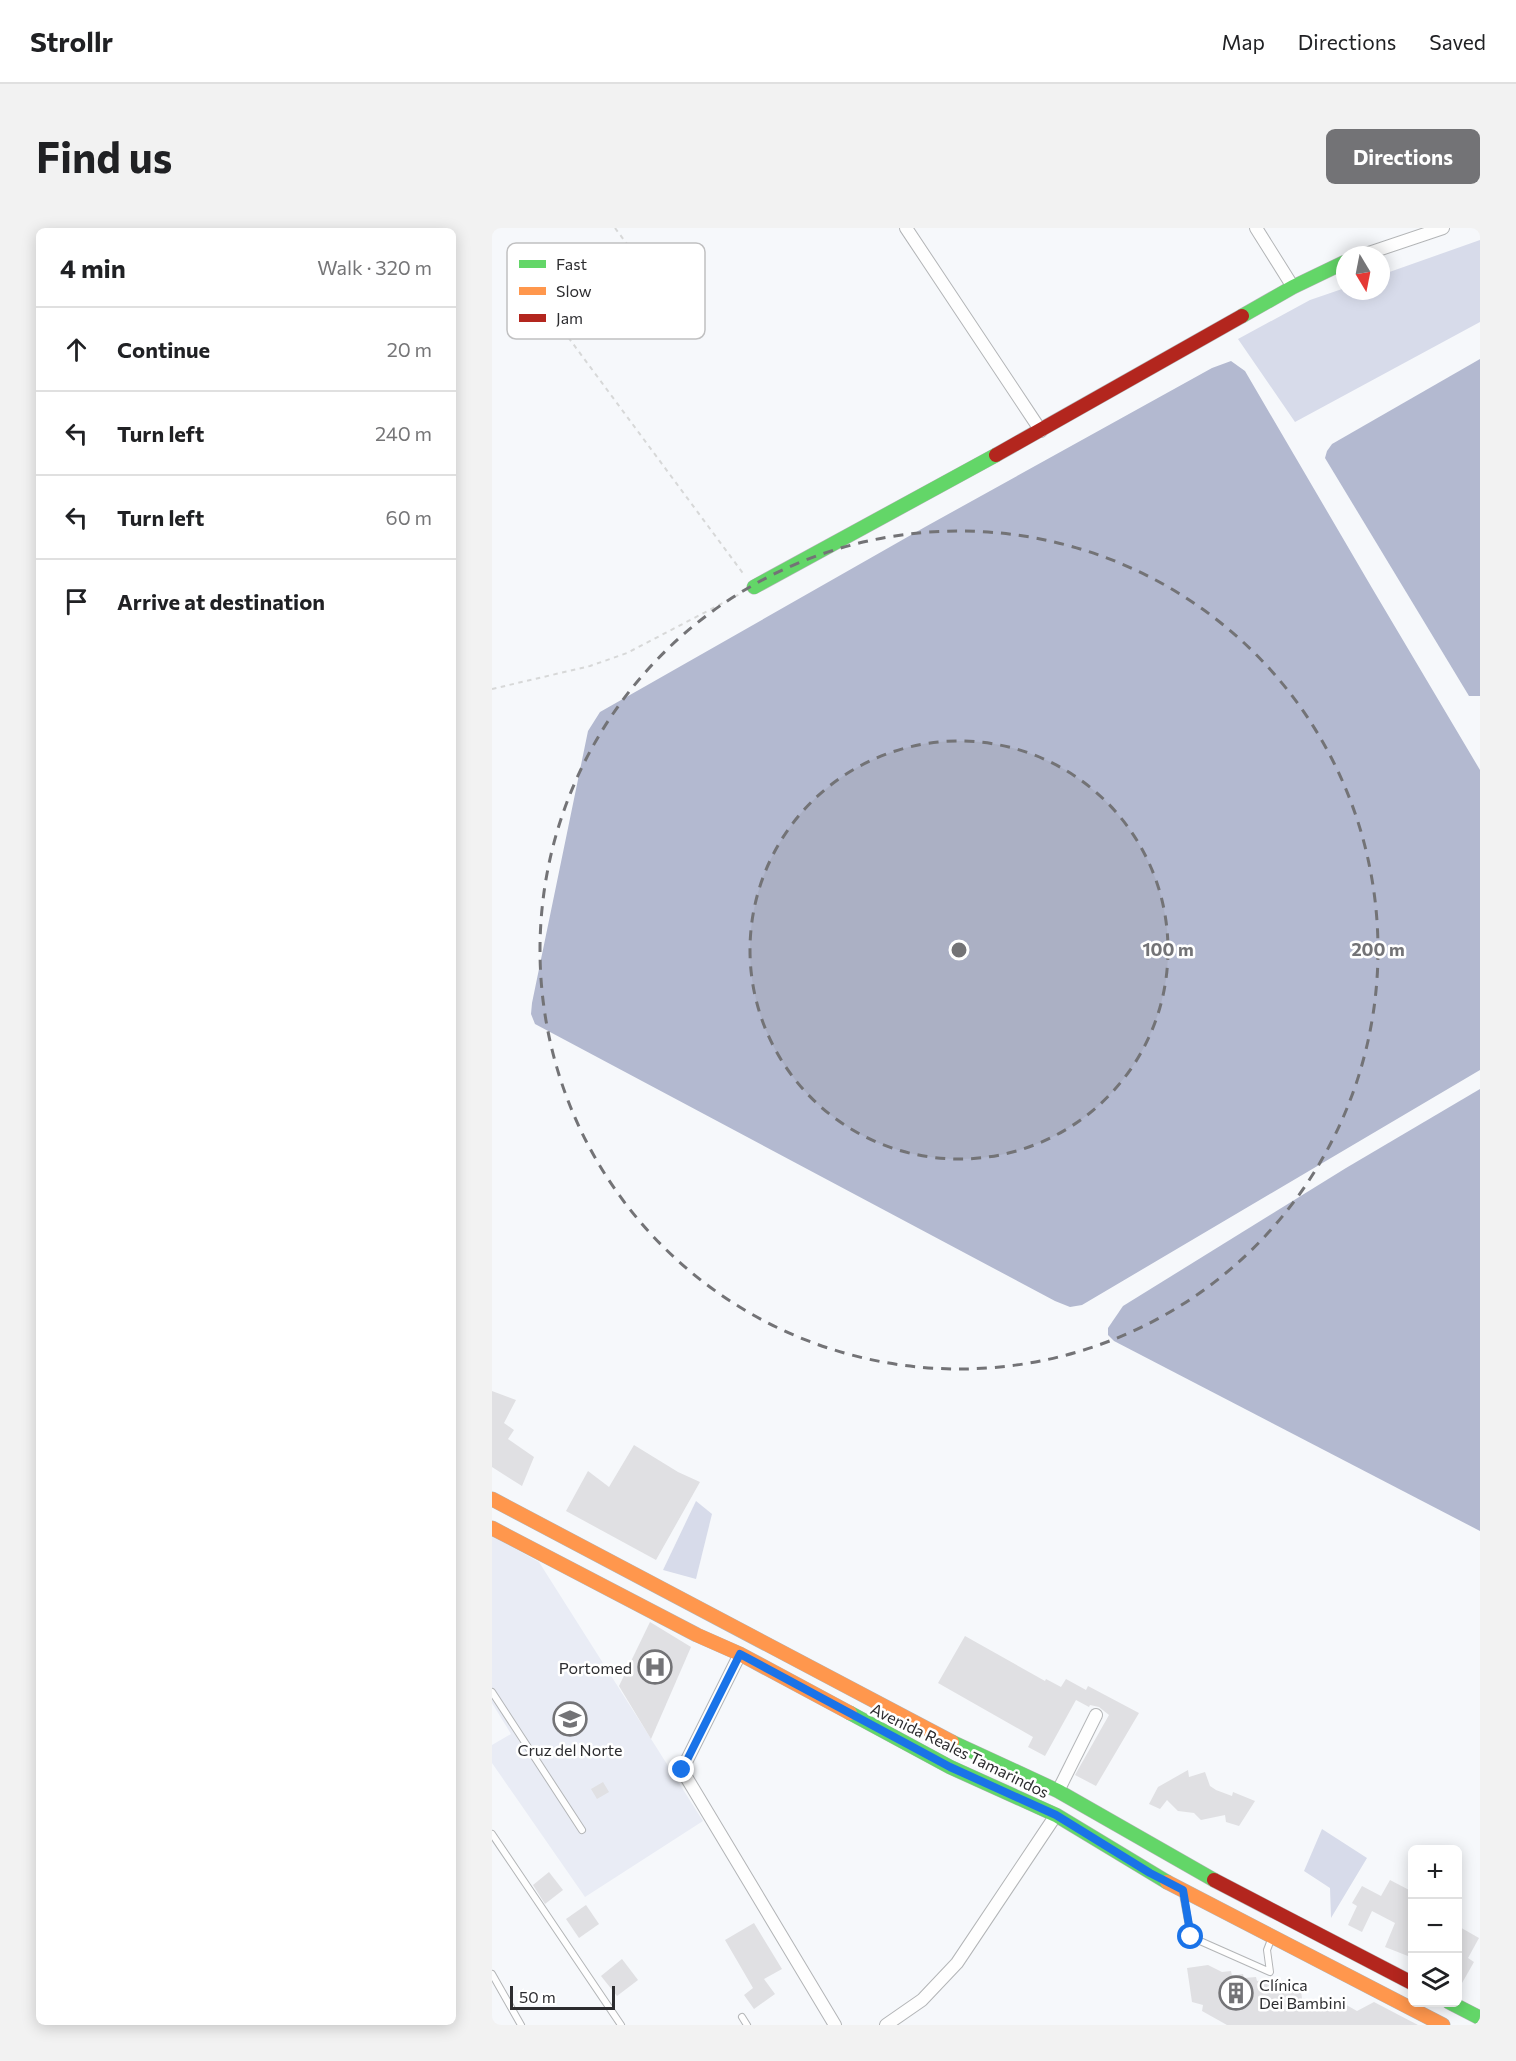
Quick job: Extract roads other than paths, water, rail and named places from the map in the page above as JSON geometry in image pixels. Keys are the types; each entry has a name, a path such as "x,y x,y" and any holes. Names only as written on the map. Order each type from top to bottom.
{"main road":[{"path":"754,587 1041,431 1293,287 1336,266"},
{"name":"Avenida Reales Tamarindos","path":"492,1499 962,1747 1058,1791 1186,1866 1408,1980"},
{"name":"Avenida Reales Tamarindos","path":"492,1528 697,1635 740,1654 950,1767 1056,1815 1150,1873 1443,2025"},
{"path":"697,1635 708,1613"},
{"path":"1179,1888 1186,1866"},
{"path":"1459,2007 1480,2018"}],"street":[{"path":"906,228 1041,431"},
{"path":"1256,228 1293,287"},
{"path":"1390,246 1443,228"},
{"path":"740,1654 682,1770 835,2025"},
{"path":"1058,1791 1096,1715"},
{"path":"886,2025 922,2000 957,1963 1056,1815"}],"lane":[{"path":"492,1692 582,1830"},
{"path":"492,1834 621,2025"},
{"path":"1179,1888 1191,1937 1270,1972 1266,1950 1272,1936"},
{"path":"492,1974 521,2025"},
{"path":"742,2017 747,2025"}],"water":[{"path":"1480,359 1480,696 1469,696 1325,458 1332,444"},
{"path":"1231,361 1245,371 1480,770 1480,1070 1082,1305 1070,1307 535,1024 531,1014 532,1003 588,731 600,712 925,527 1212,368"},
{"path":"1480,1089 1480,1531 1114,1341 1108,1335 1108,1328 1123,1306 1346,1168"}],"place":[{"name":"Portomed","path":"655,1667"},
{"name":"Cruz del Norte","path":"570,1719"},
{"name":"Clínica Dei Bambini","path":"1236,1993"}]}
